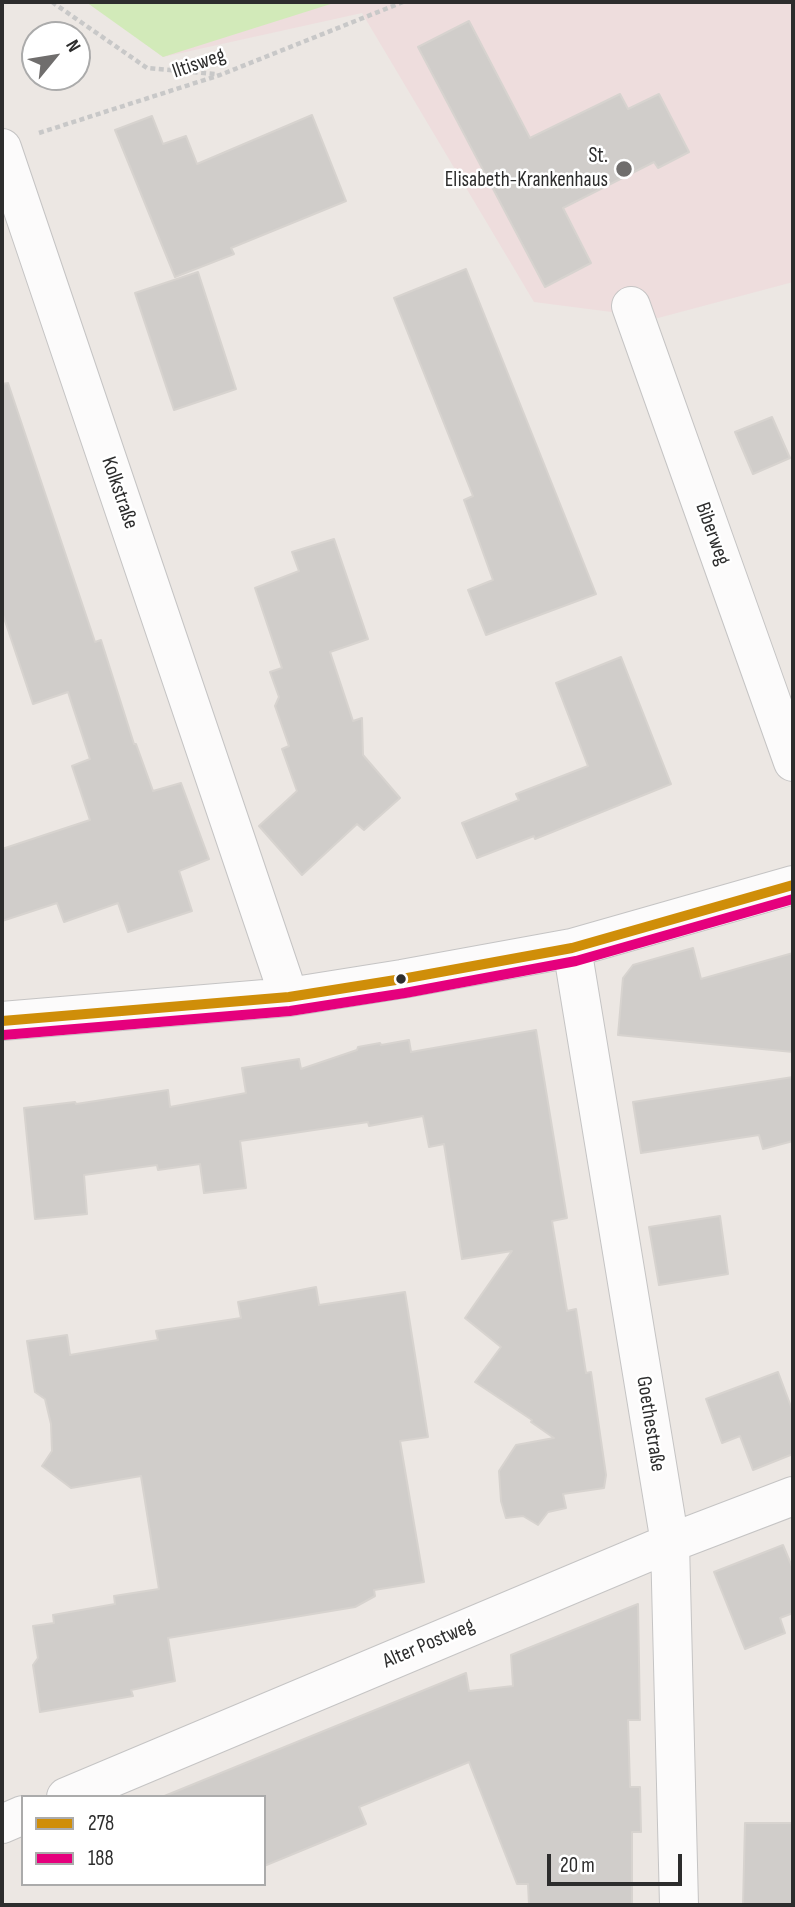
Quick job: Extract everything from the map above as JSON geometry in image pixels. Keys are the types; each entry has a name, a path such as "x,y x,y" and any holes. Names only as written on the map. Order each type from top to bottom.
{"street":[{"name":"Kolkstraße","path":"15,143 289,997"},
{"name":"Biberweg","path":"631,306 793,762"},
{"path":"2,1021 289,997 572,948 793,886"},
{"name":"Goethestraße","path":"572,948 670,1543 678,1905"},
{"name":"Alter Postweg","path":"71,1795 670,1543 793,1496"},
{"path":"2,1824 21,1816"}],"path":[{"path":"52,2 146,68 220,75"},
{"name":"Iltisweg","path":"15,143 220,75 403,2"}],"shaded area":[{"name":"St. Elisabeth-Krankenhaus","path":"88,2 793,2 793,282 658,318 534,302 362,13 163,57"}],"green space":[{"path":"86,2 337,2 163,57"}],"building":[{"path":"469,21 530,138 620,94 628,109 659,94 689,152 658,168 654,162 563,208 591,263 545,287 418,47"},
{"path":"312,115 346,201 231,248 234,254 175,277 115,130 152,116 163,144 186,136 197,164"},
{"path":"466,269 596,594 486,635 468,590 493,580 464,500 473,496 394,298"},
{"path":"198,272 236,389 174,410 135,293"},
{"path":"8,383 95,642 101,640 134,744 153,791 181,783 209,859 179,871 192,911 128,932 118,903 64,922 57,903 2,921 2,849 90,820 72,766 90,759 68,692 33,704 2,612 2,384"},
{"path":"772,417 790,458 753,474 735,432"},
{"path":"334,539 368,639 330,652 353,721 362,718 363,755 400,798 364,830 357,824 302,875 259,826 297,791 282,749 289,746 275,706 279,697 270,672 282,668 255,588 299,571 292,552"},
{"path":"621,657 671,784 535,839 534,836 477,858 462,823 519,800 516,794 588,766 556,683"},
{"path":"693,948 701,979 793,953 793,1052 618,1035 623,978 633,965"},
{"path":"536,1030 567,1218 552,1221 567,1311 576,1309 586,1373 591,1372 606,1475 604,1488 563,1494 566,1508 548,1512 538,1525 523,1516 506,1518 501,1501 499,1471 516,1445 554,1438 475,1382 501,1347 465,1318 512,1251 462,1259 444,1144 429,1147 423,1116 369,1126 368,1122 240,1141 246,1188 204,1193 200,1164 158,1170 157,1165 84,1175 87,1214 35,1219 24,1108 76,1104 168,1090 170,1107 246,1093 242,1068 299,1059 301,1069 357,1050 358,1047 380,1043 409,1040 411,1052"},
{"path":"793,1077 793,1141 763,1149 759,1135 641,1153 633,1102"},
{"path":"720,1216 728,1274 659,1285 649,1227"},
{"path":"316,1287 319,1305 405,1292 428,1437 400,1441 424,1582 374,1590 375,1596 355,1607 168,1638 175,1681 131,1690 133,1696 40,1712 33,1665 38,1658 33,1626 54,1623 53,1615 115,1604 114,1596 159,1589 141,1476 71,1488 42,1466 52,1451 51,1424 45,1399 35,1392 27,1341 67,1335 70,1355 158,1340 156,1331 241,1318 238,1302"},
{"path":"778,1372 793,1412 793,1454 753,1470 740,1436 722,1443 706,1399"},
{"path":"783,1545 793,1569 793,1613 780,1618 785,1633 745,1649 714,1572"},
{"path":"638,1604 640,1720 628,1720 630,1787 640,1787 641,1832 632,1832 632,1905 529,1905 528,1884 517,1884 469,1762 359,1807 366,1824 266,1865 266,1795 167,1795 466,1673 469,1691 513,1686 511,1655"},
{"path":"745,1823 793,1823 793,1905 743,1905"}],"transit line":[{"name":"278","path":"2,1021 289,997 402,979 572,948 793,885"},
{"name":"188","path":"3,1035 290,1011 405,993 576,961 793,899"}],"place":[{"name":"St. Elisabeth-Krankenhaus","path":"624,169"}]}
